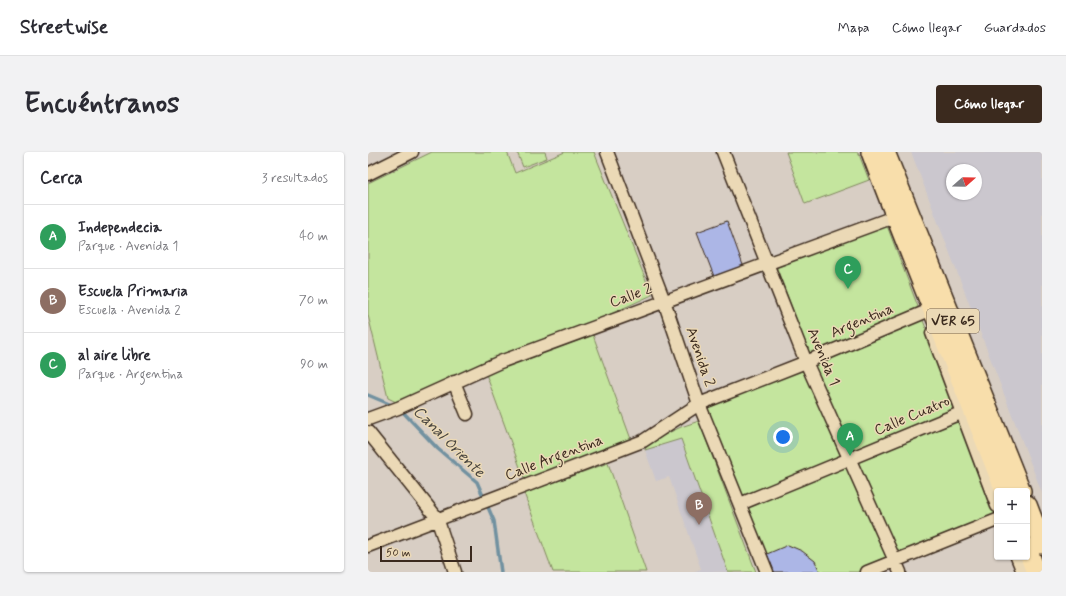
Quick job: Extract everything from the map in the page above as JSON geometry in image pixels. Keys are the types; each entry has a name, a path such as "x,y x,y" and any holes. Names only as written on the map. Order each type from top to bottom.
{"main road":[{"name":"VER 65","path":"871,152 933,304 1004,488"},
{"name":"VER 65","path":"885,152 898,216"},
{"name":"VER 65","path":"973,407 1018,488"},
{"name":"VER 65","path":"1030,513 1042,544"},
{"path":"1030,556 1036,572"}],"street":[{"path":"368,174 412,152"},
{"name":"Avenida 2","path":"607,152 664,301 699,404 767,572"},
{"name":"Avenida 1","path":"723,152 806,362 896,560 900,572"},
{"path":"862,152 898,216"},
{"name":"Calle 2","path":"368,419 398,408 500,362 898,216"},
{"name":"Argentina","path":"699,404 806,362 933,304"},
{"path":"454,382 467,414"},
{"name":"Calle Argentina","path":"368,546 643,441 699,404"},
{"path":"973,407 994,494"},
{"name":"Calle Cuatro","path":"740,504 973,407"},
{"path":"368,432 438,518 455,572"},
{"path":"867,572 994,521"},
{"path":"1018,560 1023,572"}],"shaded area":[{"path":"911,152 1042,152 1042,493"},
{"path":"681,439 728,572 693,572 701,569 669,477 656,481 645,450"}],"green space":[{"path":"432,152 507,152 515,173 565,152 594,152 652,295 410,409 388,398 368,315 368,183"},
{"path":"517,152 545,152 547,158 523,167"},
{"path":"786,152 858,152 869,180 805,204"},
{"path":"886,223 920,312 810,355 776,266"},
{"path":"922,318 994,500 994,520 864,572 769,572 703,405"},
{"path":"593,335 632,442 525,481 486,374"},
{"path":"699,421 756,572 728,572 681,439 645,450 647,443 681,427"},
{"path":"608,463 646,572 553,572 524,493"}],"building":[{"path":"727,221 744,268 715,279 697,232"},
{"path":"788,545 802,551 815,561 820,572 774,572 767,554"}],"waterway":[{"name":"Canal Oriente","path":"368,395 394,406"},
{"name":"Canal Oriente","path":"401,410 438,449 477,482 494,521 501,572"}],"place":[{"name":"al aire libre","path":"848,289"},
{"name":"Independecia","path":"850,456"},
{"name":"Escuela Primaria","path":"699,525"}]}
